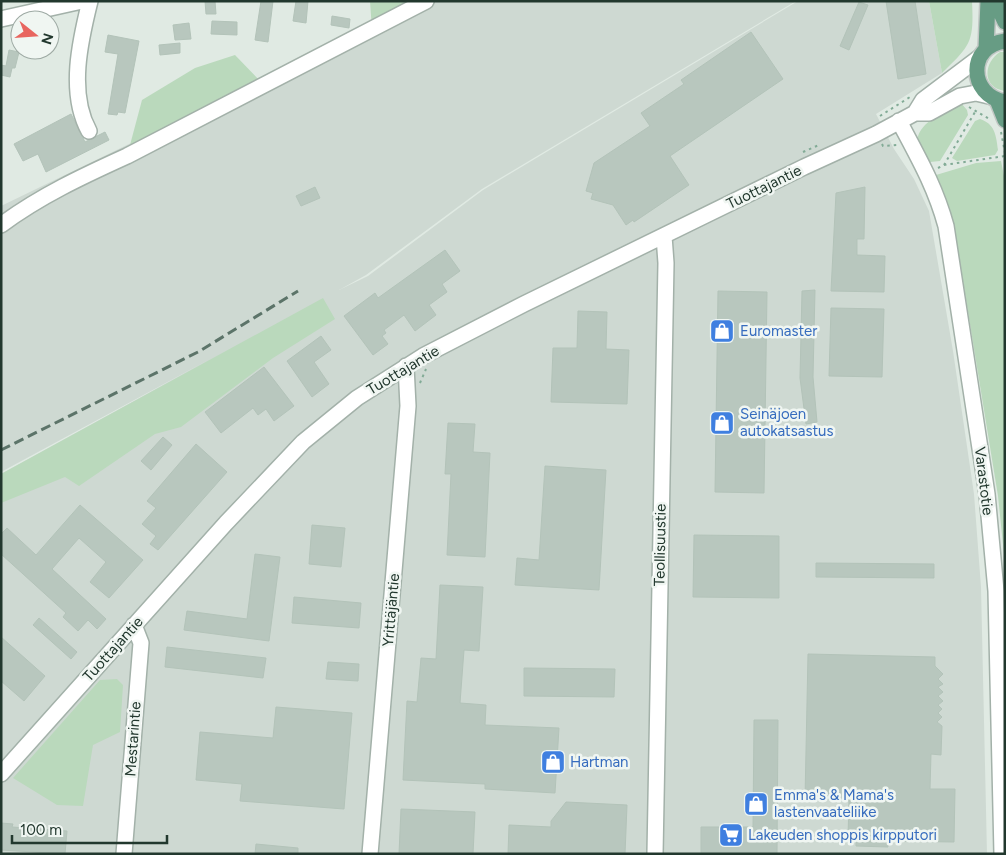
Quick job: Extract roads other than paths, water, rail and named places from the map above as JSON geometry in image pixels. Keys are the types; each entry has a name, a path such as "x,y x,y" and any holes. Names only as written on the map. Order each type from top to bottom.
{"main road":[{"path":"988,1 983,53 976,74 983,90 997,99 1002,124"},
{"path":"994,1 1005,22"},
{"path":"983,53 1005,41"}],"street":[{"path":"1,19 82,1"},
{"path":"90,1 82,43 77,96 81,117 90,131"},
{"path":"1,225 35,202 80,178 127,156 426,1"},
{"name":"Tuottajantie","path":"915,113 923,100 983,53"},
{"name":"Tuottajantie","path":"1,774 226,522 303,442 357,398 406,366 524,304 804,167 876,134 915,113 929,113 960,96 976,93 997,99"},
{"name":"Varastotie","path":"898,121 927,172 938,197 946,226 987,494 996,590 1002,854"},
{"name":"Teollisuustie","path":"655,854 666,263 664,236"},
{"name":"Yrittäjäntie","path":"370,854 408,406 406,366"},
{"name":"Mestarintie","path":"124,854 141,643 134,625"}],"railway":[{"path":"1,450 198,352 298,291"}],"place":[{"name":"Euromaster","path":"722,331"},
{"name":"Seinäjoen autokatsastus","path":"722,423"},
{"name":"Hartman","path":"553,762"},
{"name":"Emma's & Mama's lastenvaateliike","path":"756,804"},
{"name":"Lakeuden shoppis kirpputori","path":"731,835"}]}
